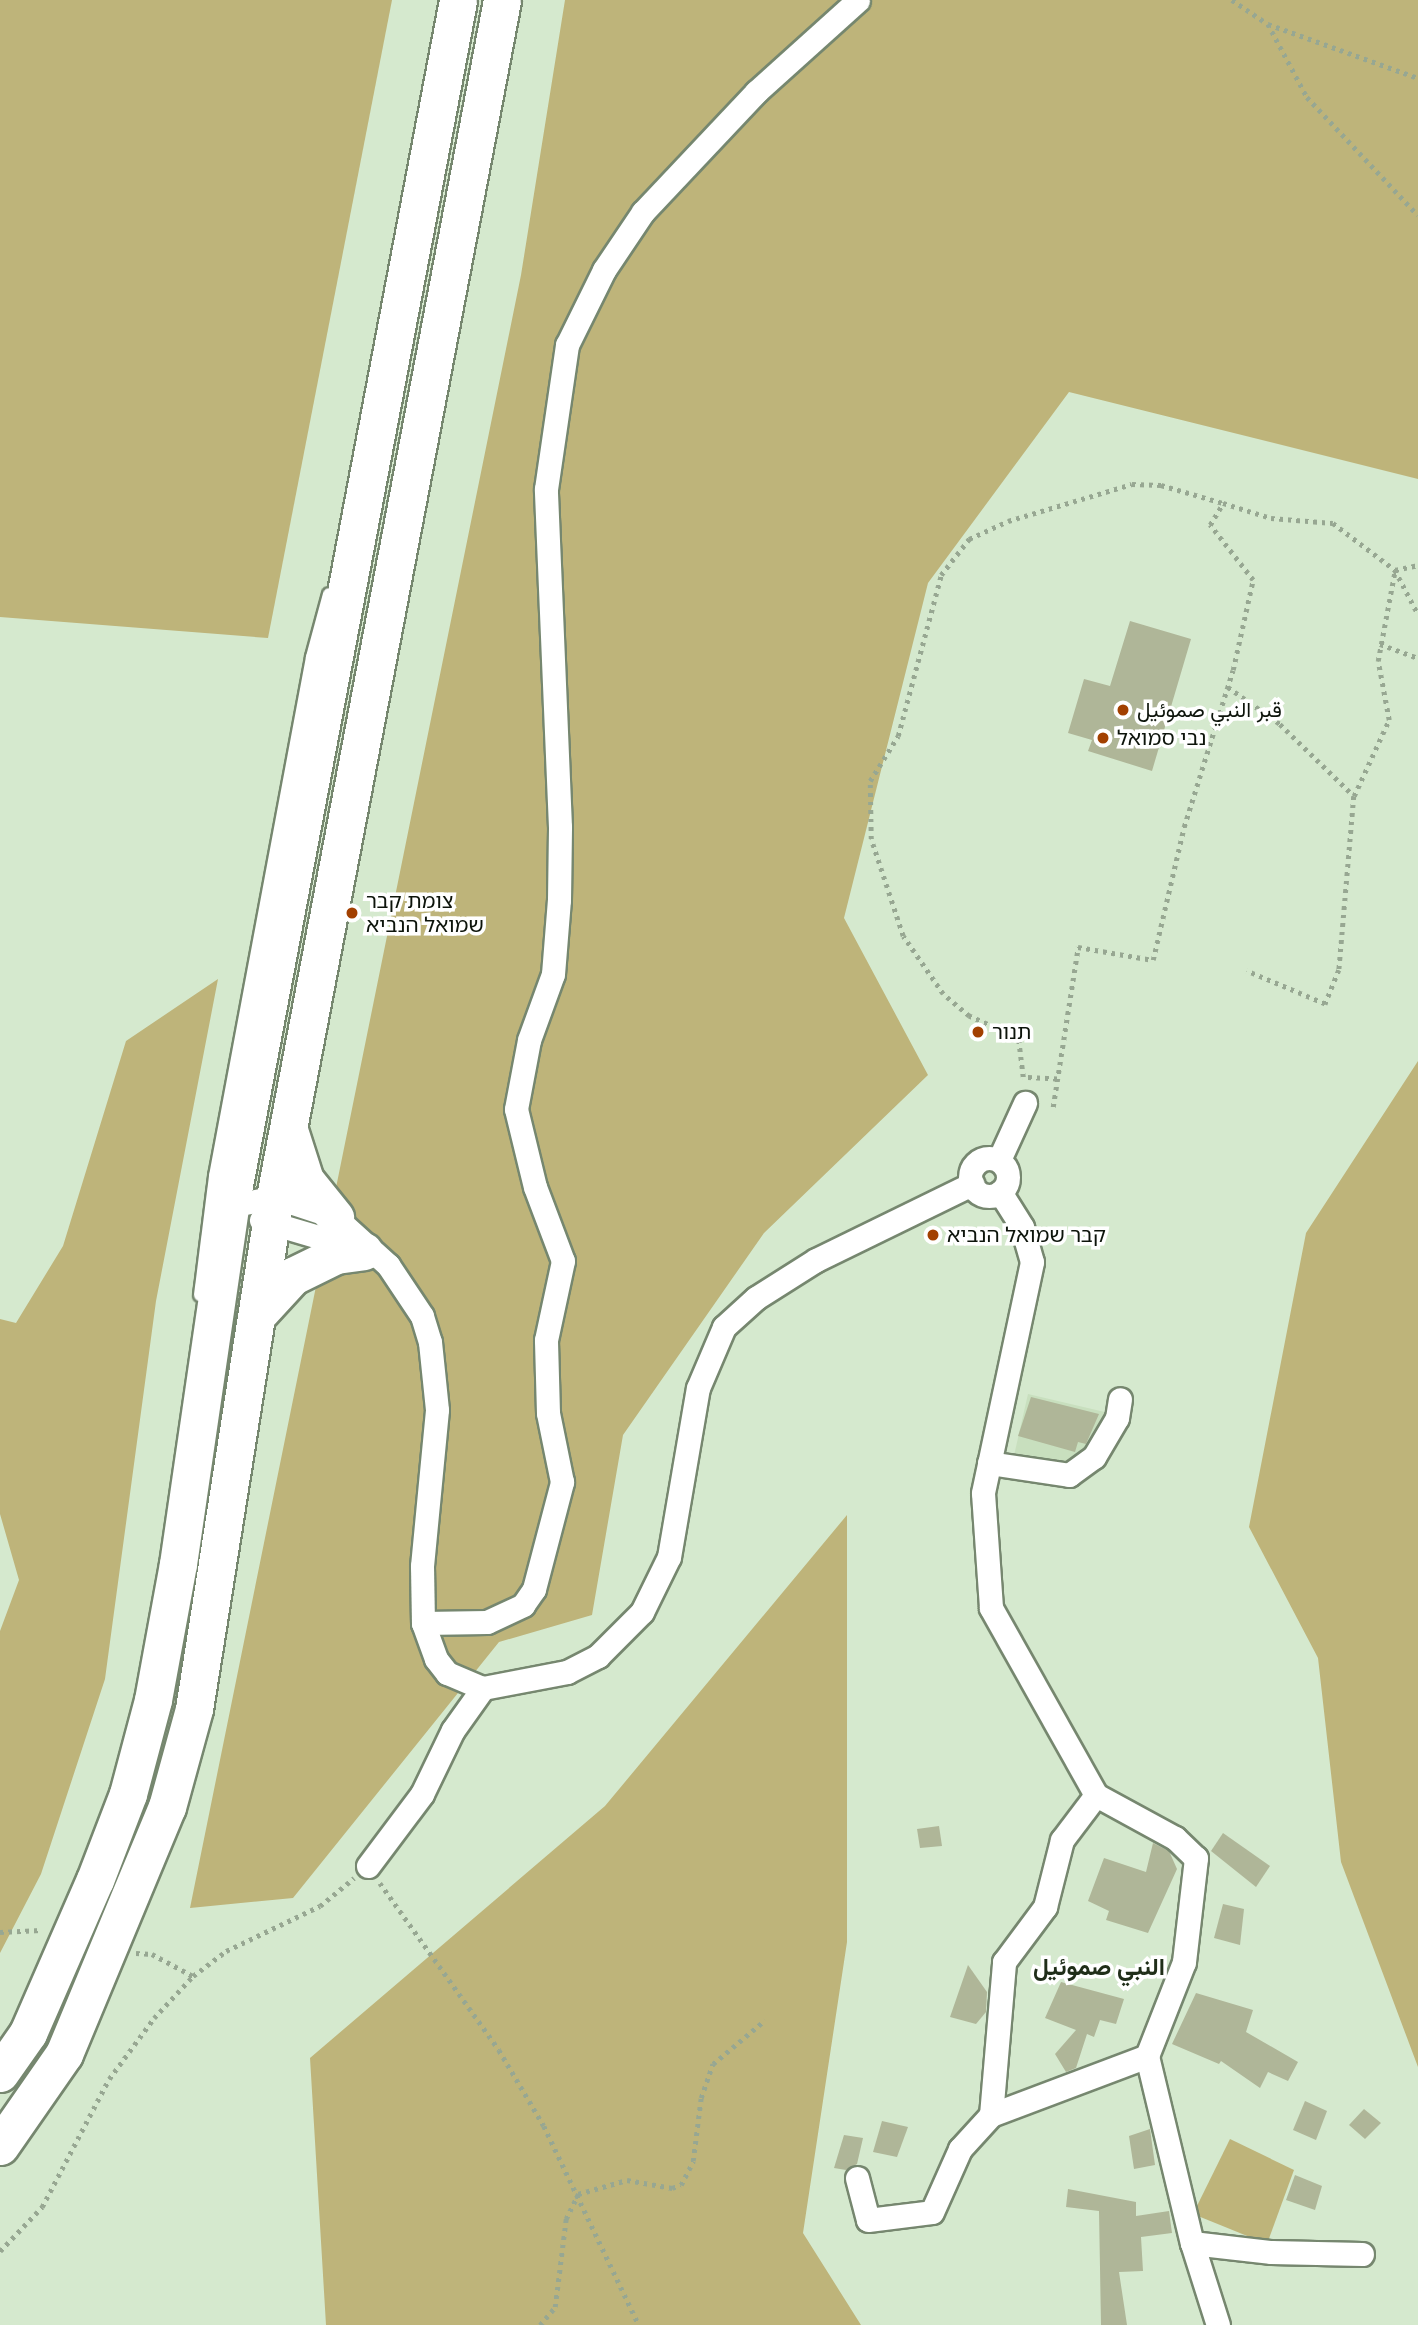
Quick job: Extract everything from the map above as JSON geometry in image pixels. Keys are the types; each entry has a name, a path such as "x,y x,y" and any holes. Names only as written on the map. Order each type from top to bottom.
{"main road":[{"path":"0,2073 34,2021 128,1794 153,1700 203,1395 230,1206 458,0"},
{"path":"0,2146 64,2054 167,1807 197,1696 273,1211 502,0"},
{"path":"289,1126 305,1180 335,1217"},
{"path":"258,1314 274,1292 314,1263 376,1258"}],"street":[{"path":"423,1623 487,1622 523,1605 534,1589 562,1482 548,1413 546,1340 563,1261 535,1187 516,1109 529,1041 553,974 559,900 560,827 546,489 567,345 604,270 643,212 704,143 858,0"},
{"path":"999,1160 1025,1103"},
{"path":"979,1160 999,1160 1009,1176 1000,1192 987,1196 972,1184 970,1173 979,1160"},
{"path":"230,1206 335,1217 376,1258 422,1316 430,1342 437,1409 422,1566 423,1623 436,1659 447,1673 483,1688 567,1672 598,1656 642,1612 669,1557 698,1388 724,1327 756,1298 816,1260 972,1184"},
{"path":"1000,1192 1021,1227 1032,1262 983,1493 991,1608 1096,1795 1175,1838 1196,1858 1184,1962 1147,2056 1192,2243 1218,2325"},
{"path":"273,1211 376,1258"},
{"path":"989,1463 1069,1475 1094,1457 1118,1418 1120,1399"},
{"path":"369,1866 422,1794 453,1730 483,1688"},
{"path":"992,2115 1004,1962 1045,1907 1062,1840 1096,1795"},
{"path":"857,2178 868,2220 932,2212 960,2149 992,2115 1147,2056"},
{"path":"1192,2243 1271,2252 1362,2254"}],"lane":[{"path":"203,1395 201,1272 213,1187 312,657 333,579 367,477"}],"path":[{"path":"1232,0 1268,24 1418,78"},
{"path":"1268,24 1307,97 1418,215"},
{"path":"1057,1079 1023,1077 1018,1038 969,1016 943,994 903,936 871,839 870,781 898,736 941,575 969,538 1008,521 1132,484 1161,485 1270,518 1333,523 1395,570 1418,614"},
{"path":"1053,1107 1077,947 1153,960 1184,827 1233,670 1253,580 1210,525 1223,503"},
{"path":"1395,570 1418,565"},
{"path":"1247,971 1325,1004 1339,970 1354,796 1389,720 1380,644 1395,570"},
{"path":"1380,644 1418,658"},
{"path":"1228,687 1280,723 1354,796"},
{"path":"0,2251 42,2207 109,2078 154,2018 193,1976 226,1951 320,1906 369,1866 499,2050 578,2194 639,2325"},
{"path":"540,2325 555,2307 566,2220 578,2194 627,2180 672,2188 681,2185 692,2161 701,2098 713,2064 765,2020"}],"shaded area":[{"path":"0,0 392,0 268,638 0,617"},
{"path":"565,0 1418,0 1418,479 1069,392 928,583 844,918 928,1075 764,1233 623,1435 592,1615 499,1642 293,1898 190,1908 521,275"},
{"path":"218,979 156,1301 105,1679 41,1874 0,1953 0,1631 19,1580 0,1514 0,1319 16,1323 63,1246 126,1041"},
{"path":"1418,1061 1418,2067 1341,1862 1318,1658 1249,1527 1306,1233"},
{"path":"1028,1394 1109,1413 1087,1451 1065,1467 1013,1460"},
{"path":"847,1515 847,1942 803,2233 861,2325 326,2325 310,2058 605,1806"},
{"path":"1230,2139 1294,2170 1267,2244 1193,2214"}],"building":[{"name":"قبر النبي صموئيل","path":"1130,621 1191,639 1152,771 1088,751 1092,740 1068,733 1084,679 1110,686"},
{"path":"1031,1397 1099,1414 1086,1444 1078,1442 1075,1452 1018,1436"},
{"path":"939,1826 942,1846 920,1848 917,1829"},
{"path":"1223,1833 1270,1866 1256,1887 1211,1851"},
{"path":"1153,1843 1169,1851 1177,1869 1148,1933 1106,1920 1109,1911 1088,1901 1104,1858 1146,1872"},
{"path":"1223,1904 1244,1909 1240,1945 1214,1938"},
{"path":"968,1965 987,1992 986,2012 976,2024 950,2017"},
{"path":"1061,1982 1124,1999 1116,2024 1100,2020 1094,2037 1087,2034 1076,2068 1066,2072 1055,2054 1076,2030 1045,2018"},
{"path":"1196,1993 1253,2010 1246,2032 1298,2062 1288,2081 1268,2072 1260,2088 1221,2061 1219,2064 1172,2044"},
{"path":"1305,2101 1327,2111 1316,2140 1293,2130"},
{"path":"1364,2109 1381,2123 1365,2139 1349,2125"},
{"path":"882,2121 908,2127 897,2157 873,2152"},
{"path":"1150,2129 1155,2165 1134,2169 1129,2136"},
{"path":"844,2135 863,2138 857,2164 846,2170 834,2168"},
{"path":"1295,2175 1322,2186 1315,2210 1286,2200"},
{"path":"1068,2189 1136,2202 1136,2216 1169,2211 1172,2233 1141,2237 1143,2271 1119,2272 1127,2325 1101,2325 1099,2211 1066,2207"}],"place":[{"name":"قبر النبي صموئيل","path":"1123,710"},
{"name":"נבי סמואל","path":"1103,738"},
{"name":"צומת קבר שמואל הנביא","path":"352,913"},
{"name":"תנור","path":"978,1032"},
{"name":"קבר שמואל הנביא","path":"933,1235"}],"district":[{"name":"النبي صموئيل","path":"1099,1968"}]}
